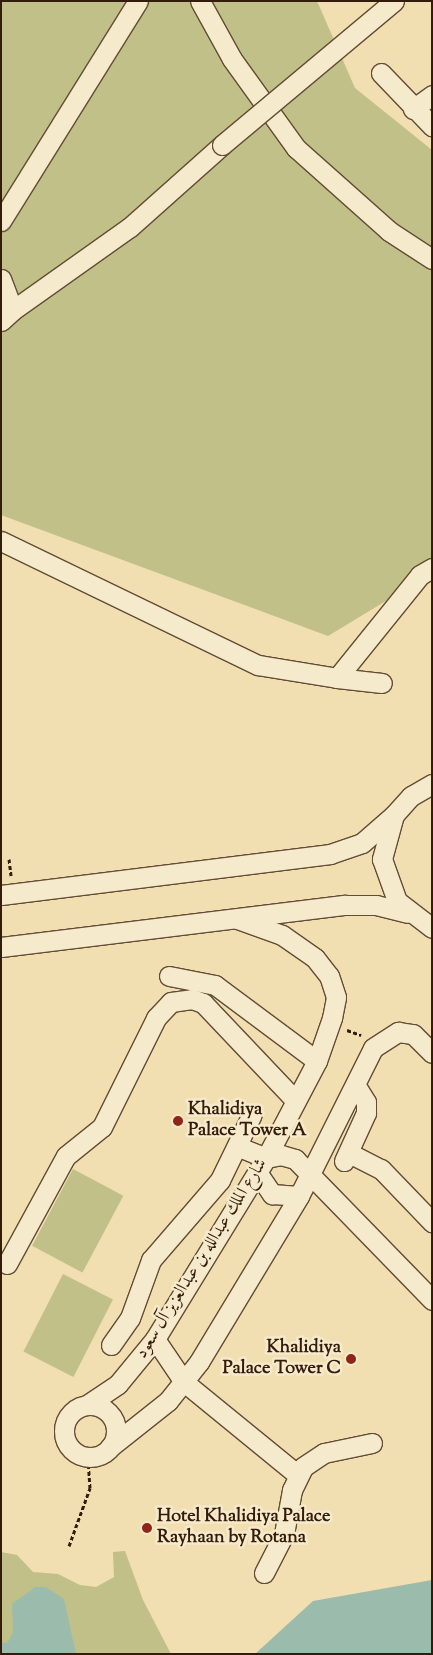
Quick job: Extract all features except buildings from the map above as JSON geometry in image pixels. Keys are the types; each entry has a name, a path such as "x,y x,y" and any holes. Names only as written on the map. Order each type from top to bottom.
{"street":[{"path":"1,221 138,1"},
{"path":"200,1 232,59 296,148 389,231 432,259"},
{"path":"1,279 7,315 130,227 222,145 394,1"},
{"path":"381,72 413,109 432,126"},
{"path":"413,109 432,95"},
{"path":"1,541 258,665 337,678 382,683"},
{"path":"337,678 420,575 432,568"},
{"path":"1,895 330,854 362,843 429,783"},
{"path":"394,815 382,859 390,888 423,924"},
{"name":"شارع الملك عبدالله بن عبدالعزيز آل سعود","path":"1,947 360,904 423,924"},
{"name":"شارع الملك عبدالله بن عبدالعزيز آل سعود","path":"87,1405 118,1384 155,1339 163,1321 261,1165 317,1061 336,996 329,976 316,958 289,939 237,919"},
{"path":"169,976 214,985 317,1061"},
{"path":"7,1264 63,1161 102,1127 156,1018 171,1002 192,999 203,1003 295,1100"},
{"path":"110,1447 116,1431 110,1415 87,1405 72,1412 64,1428 67,1444 88,1457 110,1447 150,1418 184,1382 299,1196 356,1086 373,1048 383,1037 398,1032 413,1034 432,1053"},
{"path":"356,1086 367,1108 346,1157 381,1169 432,1222"},
{"path":"110,1344 134,1308 151,1260 171,1232 209,1195 239,1147 252,1114"},
{"path":"239,1147 261,1165 272,1194 299,1196"},
{"path":"261,1165 288,1156 301,1164 309,1178 432,1300"},
{"path":"134,1308 163,1321"},
{"path":"155,1339 184,1382 298,1474"},
{"path":"264,1573 284,1534 298,1474 316,1456 372,1444"}],"path":[{"path":"9,859 12,879"},
{"path":"347,1030 364,1036"},
{"path":"69,1546 90,1488 88,1457"}],"green space":[{"path":"1,1 317,1 355,88 432,150 432,573 328,636 1,515"},
{"path":"73,1169 123,1196 82,1273 32,1246"},
{"path":"63,1274 113,1299 73,1377 24,1352"},
{"path":"125,1551 143,1600 171,1654 1,1654 1,1552 17,1555 33,1572 58,1574 80,1585 96,1587 114,1577 113,1552"}],"shaded area":[{"path":"432,1580 432,1654 255,1654 313,1601"},
{"path":"35,1587 46,1587 64,1599 76,1654 1,1654 1,1643 8,1642 13,1632 12,1604"}],"place":[{"name":"Khalidiya Palace Tower A","path":"178,1121"},
{"name":"Khalidiya Palace Tower C","path":"351,1359"},
{"name":"Hotel Khalidiya Palace Rayhaan by Rotana","path":"147,1528"}]}
